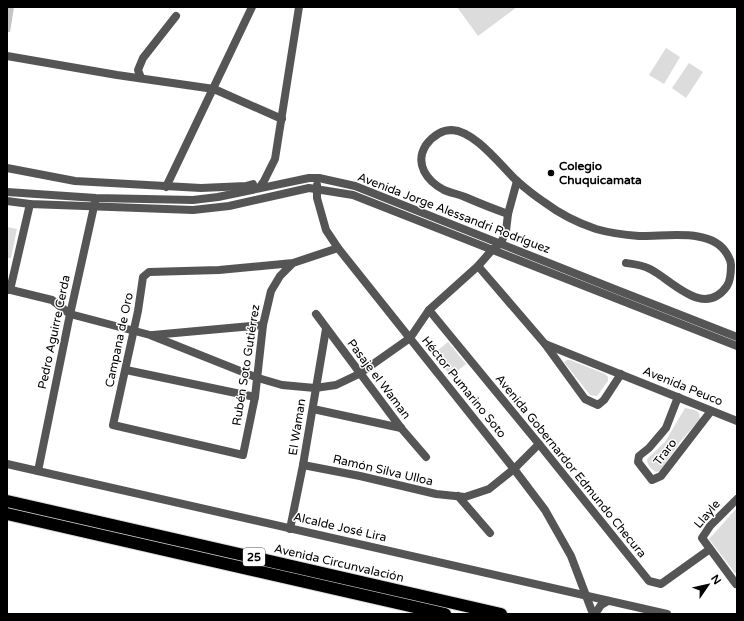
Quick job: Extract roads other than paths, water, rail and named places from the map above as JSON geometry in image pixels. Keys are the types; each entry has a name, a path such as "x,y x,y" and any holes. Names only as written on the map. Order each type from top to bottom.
{"highway":[{"name":"Avenida Circunvalación","path":"7,501 502,614"},
{"name":"25","path":"7,514 445,614"}],"street":[{"path":"166,187 252,7"},
{"path":"7,168 76,181 166,187 209,188 261,185 275,159 299,7"},
{"path":"142,78 138,70 143,58 176,16"},
{"path":"7,56 214,89 282,120"},
{"path":"508,214 444,190 430,180 422,170 421,161 423,150 430,139 442,132 452,130 465,134 479,143 517,181 544,202 566,217 597,229 626,235 702,237 716,243 724,248 731,260 730,281 723,291 712,298 698,299 682,291 650,268 638,264 626,263"},
{"name":"Avenida Jorge Alessandri Rodríguez","path":"7,201 30,204 193,200 218,197 261,185 319,178 355,186 501,243 616,294"},
{"name":"Héctor Pumarino Soto","path":"319,178 316,188 317,198 326,230 338,248 545,510 571,556 594,614"},
{"path":"30,204 8,290 52,300 70,314 150,335 258,378 282,385 315,388 336,385 359,374 410,338 429,310 501,243 506,231 508,214 517,181"},
{"name":"Avenida Jorge Alessandri Rodríguez","path":"7,192 95,202 193,210 229,206 309,188 353,195 492,250 616,294 736,341"},
{"name":"Pedro Aguirre Cerda","path":"38,471 70,314 95,202"},
{"name":"Rubén Soto Gutiérrez","path":"243,455 258,378 263,325 271,291 280,276 293,263 338,248"},
{"name":"Campana de Oro","path":"243,455 113,425 138,312 143,277 149,272 219,270 293,263"},
{"name":"Avenida Peuco","path":"478,266 545,344 585,399 598,405 604,400 621,374"},
{"name":"Avenida Gobernardor Edmundo Checura","path":"429,310 649,581 661,584 710,549"},
{"name":"Pasaje el Waman","path":"316,314 359,374 401,428 426,457"},
{"path":"150,335 263,325"},
{"name":"El Waman","path":"290,529 303,465 326,329"},
{"name":"Avenida Peuco","path":"545,344 737,421"},
{"path":"126,370 255,397"},
{"name":"Traro","path":"678,397 666,428 649,448 639,456 638,462 652,480 661,476 712,411"},
{"path":"313,409 401,428"},
{"name":"Ramón Silva Ulloa","path":"303,465 360,476 436,494 465,497 489,489 514,469 539,444"},
{"name":"Alcalde José Lira","path":"7,464 667,614"},
{"path":"458,496 490,533"},
{"name":"Llayle","path":"737,499 710,526 702,538 736,584 737,583"},
{"path":"594,614 601,605 608,601"}],"place":[{"name":"Colegio Chuquicamata","path":"551,173"}]}
